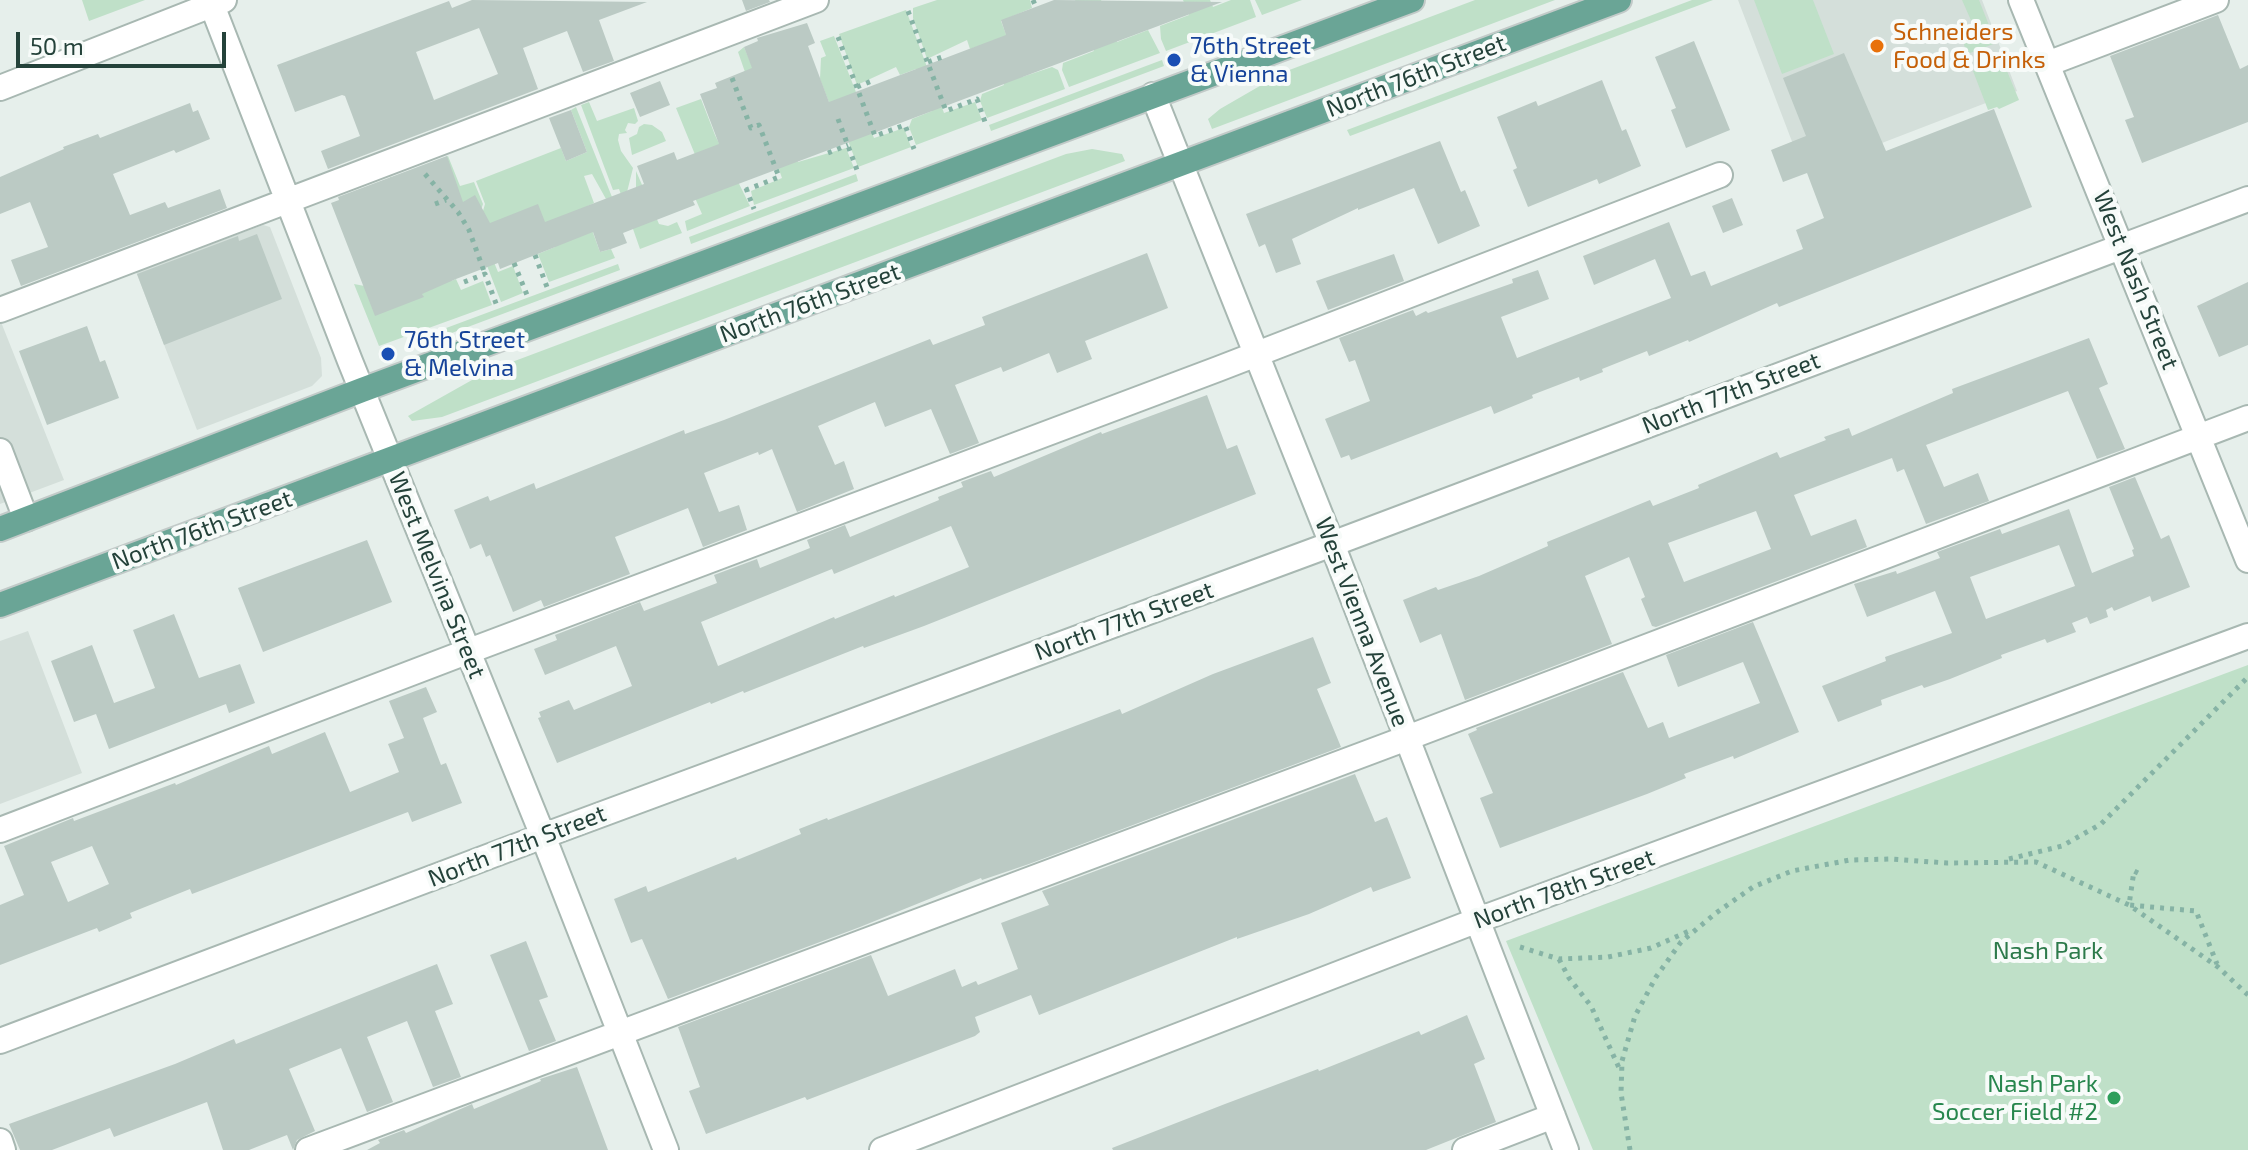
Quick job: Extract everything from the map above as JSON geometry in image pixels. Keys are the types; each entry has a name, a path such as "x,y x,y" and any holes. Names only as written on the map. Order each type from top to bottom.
{"main road":[{"path":"0,529 362,390 1412,0"},
{"name":"North 76th Street","path":"0,605 1619,0"}],"street":[{"path":"0,310 816,0"},
{"name":"West Nash Street","path":"2021,0 2248,560"},
{"path":"2047,64 2216,0"},
{"path":"0,88 215,2"},
{"name":"West Melvina Street","path":"215,2 287,199 362,390 469,651 666,1150"},
{"name":"West Vienna Avenue","path":"1153,95 1332,544 1566,1150"},
{"path":"0,830 1720,175"},
{"name":"North 77th Street","path":"0,1041 2248,199"},
{"path":"308,1150 1407,738 2248,418"},
{"path":"0,451 26,519"},
{"name":"North 78th Street","path":"882,1150 1478,920 2248,636"},
{"path":"1465,1150 1553,1116"},
{"path":"0,1141 3,1150"}],"path":[{"path":"908,11 946,111 977,99 985,122"},
{"path":"838,37 875,136 905,125 914,149"},
{"path":"928,62 945,56"},
{"path":"732,78 751,128 759,125 779,177 746,189 754,209"},
{"path":"857,87 874,80"},
{"path":"838,119 857,170"},
{"path":"828,153 848,145"},
{"path":"424,173 458,212 469,230 497,306"},
{"path":"435,204 446,200"},
{"path":"535,255 547,287"},
{"path":"514,263 527,295"},
{"path":"464,282 485,274"},
{"path":"2001,862 2062,846 2101,824 2248,677"},
{"path":"1630,1150 1621,1093 1622,1061 1635,1016 1672,953 1698,928 1753,887 1803,868 1877,859 1947,863 2036,862 2129,905 2218,967 2248,995"},
{"path":"2129,905 2134,871 2138,873"},
{"path":"2129,905 2196,911"},
{"path":"2196,911 2201,905"},
{"path":"2196,911 2218,967"},
{"path":"1520,947 1559,959 1608,957 1651,948 1698,928"},
{"path":"1559,959 1569,978 1591,1006 1621,1073"},
{"path":"2218,967 2222,959"}],"shaded area":[{"name":"Schneiders Food & Drinks","path":"1738,0 1982,0 2017,91 1804,173"},
{"path":"263,225 270,227 321,358 322,376 312,386 197,430 136,272"},
{"path":"0,323 64,480 0,504"},
{"path":"28,631 82,773 0,804 0,641"}],"green space":[{"path":"82,0 145,0 89,21"},
{"path":"937,0 1030,0 1032,8 1001,21 1022,77 1052,67 1058,70 1065,89 987,118 980,101 982,94 1004,85 988,43 970,49 967,40 927,59 913,18 913,8"},
{"path":"1075,0 1101,0 1117,42 1148,30 1160,53 1069,87 1062,70 1063,63 1094,51"},
{"path":"1183,0 1210,0 1213,7 1231,0 1250,0 1256,17 1166,51 1160,26 1189,15"},
{"path":"1255,0 1302,0 1262,15"},
{"path":"1475,0 1555,0 1212,129 1208,119 1220,109 1284,72"},
{"path":"1692,0 1713,0 1350,136 1347,130"},
{"path":"1754,0 1813,0 1834,54 1782,74"},
{"path":"1962,0 1979,0 1996,43 1970,53 1965,49 1963,40 1977,34"},
{"path":"906,10 944,113 975,102 982,120 916,145 909,127 912,119 932,111 916,69 900,75 896,67 857,85 839,34"},
{"path":"834,36 874,138 904,128 911,147 858,167 820,79 821,58 826,56 820,41"},
{"path":"744,47 752,66 761,62 798,162 846,148 854,168 754,205 751,191 782,178 738,52"},
{"path":"2002,59 2019,100 1999,109 1988,110 1973,71"},
{"path":"1162,60 1164,66 991,131 989,125"},
{"path":"701,99 750,206 687,231 685,221 702,214 692,191 705,179 676,108"},
{"path":"589,102 597,121 634,108 638,121 628,123 627,133 619,134 618,140 621,151 633,168 627,192 636,188 636,171 659,224 668,226 677,222 682,233 640,249 619,189 613,190 581,105"},
{"path":"576,107 612,197 606,199 592,174 584,176 594,203 584,208 600,252 611,249 615,258 549,282 538,254 555,247 482,226 480,221 485,204 476,181 561,148 566,161 587,152 571,110"},
{"path":"644,124 662,132 666,141 632,155 629,138 637,134"},
{"path":"1092,149 1122,154 1125,161 442,417 412,421 408,416 488,371 1066,154"},
{"path":"448,156 460,186 474,182 483,204 477,221 498,272 513,266 523,293 501,302 474,232 427,165"},
{"path":"856,174 858,181 691,244 689,237"},
{"path":"391,176 451,281 456,279 461,290 483,281 492,305 379,346 354,284 423,297 387,182"},
{"path":"618,264 620,270 425,343 422,337"},
{"name":"Nash Park","path":"2248,665 2248,1150 1593,1150 1506,941"}],"building":[{"path":"472,0 647,2 599,20 614,61 583,72 567,31 523,48 538,89 328,169 321,151 360,136 345,96 295,112 277,65 449,1 452,8","holes":["479,28 498,74 434,100 416,52"]},
{"path":"742,0 769,0 770,2 746,11"},
{"path":"1054,0 1222,2 693,201 695,205 623,233 627,243 611,249 600,252 593,232 500,269 498,263 456,279 422,294 424,297 375,316 331,203 339,200 338,197 447,156 463,202 475,195 490,223 538,204 545,222 644,184 637,166 674,152 677,160 719,144 700,94 717,88 715,83 752,68 744,47 758,41 757,38 807,23 815,43 808,46 829,102 1006,35 1001,20"},
{"path":"2218,15 2240,69 2248,65 2248,122 2142,163 2125,120 2134,117 2110,56"},
{"path":"1694,41 1730,130 1686,148 1671,110 1676,108 1655,57"},
{"path":"1844,53 1886,151 1994,109 2032,207 1779,307 1777,303 1689,342 1649,356 1647,351 1580,381 1579,377 1532,395 1533,398 1494,414 1491,406 1351,460 1349,455 1341,458 1325,419 1370,401 1355,360 1349,362 1339,338 1413,310 1416,316 1426,311 1428,313 1513,283 1512,279 1538,270 1549,299 1501,317 1517,358 1671,298 1655,259 1594,285 1583,256 1669,222 1691,276 1705,271 1711,286 1803,249 1796,230 1824,218 1807,173 1783,182 1771,150 1806,136 1783,78"},
{"path":"1602,80 1622,131 1626,129 1641,166 1599,184 1597,179 1528,207 1497,117 1536,101 1538,106"},
{"path":"660,81 670,105 640,117 630,93"},
{"path":"190,103 193,112 198,110 210,139 113,174 130,215 165,202 168,208 220,189 227,208 21,286 11,260 48,247 30,202 0,214 0,177 63,147 98,134 100,138"},
{"path":"571,110 587,152 566,161 549,118"},
{"path":"1440,141 1461,192 1465,190 1480,226 1438,244 1414,188 1358,208 1292,239 1301,264 1276,273 1265,244 1259,247 1246,214"},
{"path":"1732,198 1743,225 1723,233 1712,206"},
{"path":"257,234 282,299 164,345 137,274 238,236 239,241"},
{"path":"1147,253 1168,308 1085,341 1092,359 1057,373 1049,353 1003,372 1001,367 955,385 979,443 950,454 931,409 885,427 875,402 818,426 835,465 844,461 854,489 797,512 772,449 759,455 758,452 704,473 719,512 739,505 747,530 703,547 688,508 615,537 630,574 544,607 541,600 513,612 490,555 486,557 481,544 470,549 454,510 488,496 490,501 534,483 536,489 684,430 685,434 724,420 930,339 933,345 985,325 982,317"},
{"path":"1394,254 1404,281 1328,310 1316,281"},
{"path":"2248,282 2248,345 2219,357 2197,306"},
{"path":"87,326 100,362 105,360 119,398 47,425 19,351"},
{"path":"2089,338 2108,384 2099,388 2125,449 2097,459 2068,391 1926,445 1944,487 1978,473 1989,501 1926,524 1904,469 1897,472 1892,458 1794,495 1811,536 1856,519 1867,547 1656,627 1652,626 1641,599 1645,597 1629,557 1585,576 1612,644 1465,700 1441,634 1420,643 1403,600 1436,587 1438,590 1479,576 1548,546 1547,542 1650,500 1653,506 1699,488 1698,485 1777,452 1780,458 1849,428 1852,436 1953,393 1952,389","holes":["1756,511 1771,549 1684,582 1668,543"]},
{"path":"1207,395 1227,449 1237,445 1256,494 924,626 863,646 744,693 710,702 557,763 538,718 541,717 539,712 569,700 574,710 632,686 616,646 545,675 534,649 557,640 555,635 640,602 644,611 717,583 714,575 757,559 760,568 810,548 807,540 845,525 850,537 939,500 938,497 963,487 961,482 991,471 994,477","holes":["951,526 969,567 895,597 834,617 718,666 701,622 832,569 834,574"]},
{"path":"2135,477 2161,539 2169,535 2190,587 2152,602 2150,596 2114,611 2112,607 2106,610 2108,617 2090,624 2087,617 2072,623 2076,632 2047,643 2045,639 1950,679 1924,688 1922,685 1881,700 1882,705 1838,722 1822,686 1886,661 1885,657 1952,633 1935,591 1867,617 1854,584 1896,571 1897,574 1940,558 1937,552 2000,529 2002,534 2069,509 2092,573 2134,556 2109,487","holes":["2059,545 2075,586 1986,619 1970,577"]},
{"path":"367,540 392,602 263,652 238,588"},
{"path":"174,614 199,678 240,664 255,703 229,713 226,704 109,749 96,714 74,722 51,661 92,645 114,703 155,688 133,630"},
{"path":"1753,622 1799,732 1734,759 1733,756 1684,774 1686,778 1647,794 1500,848 1480,798 1493,793 1468,734 1476,728 1623,672 1648,728 1663,722 1669,738 1760,703 1743,662 1678,687 1666,655"},
{"path":"1313,637 1331,683 1317,689 1341,747 1029,864 981,878 668,999 642,939 631,943 614,899 646,886 648,892 736,857 737,860 801,834 799,829 827,818 1120,709 1122,714 1213,674"},
{"path":"426,687 437,712 423,718 441,765 446,763 462,803 412,822 408,812 192,894 190,889 130,913 132,918 99,932 97,928 0,965 0,905 24,895 4,846 73,818 74,821 176,785 269,746 272,754 325,732 350,792 399,772 388,744 404,738 389,701","holes":["92,846 109,884 68,902 51,862"]},
{"path":"1355,774 1375,822 1387,817 1411,878 1373,892 1371,887 1309,914 1237,937 1039,1015 1031,995 975,1017 980,1032 975,1036 807,1100 805,1097 706,1134 689,1091 700,1087 678,1027 871,955 888,996 955,969 962,987 976,981 978,985 1018,969 1001,923 1049,905 1042,891"},
{"path":"526,941 548,997 539,1000 556,1041 529,1051 490,955"},
{"path":"437,964 453,1004 435,1011 461,1077 433,1087 407,1021 367,1037 393,1102 367,1112 341,1048 289,1069 315,1131 297,1140 293,1150 287,1135 249,1150 223,1150 207,1102 114,1137 110,1128 52,1150 20,1150 9,1124 175,1064 234,1039 236,1044"},
{"path":"1467,1015 1485,1059 1474,1064 1496,1122 1426,1150 1112,1148 1419,1031 1421,1035"},
{"path":"577,1067 608,1150 367,1150 380,1143 378,1140 404,1130 406,1133 472,1104 474,1109 540,1079"}],"place":[{"name":"Schneiders Food & Drinks","path":"1877,46"},
{"name":"76th Street & Vienna","path":"1174,60"},
{"name":"76th Street & Melvina","path":"388,354"},
{"name":"Nash Park Soccer Field #2","path":"2114,1098"}]}
